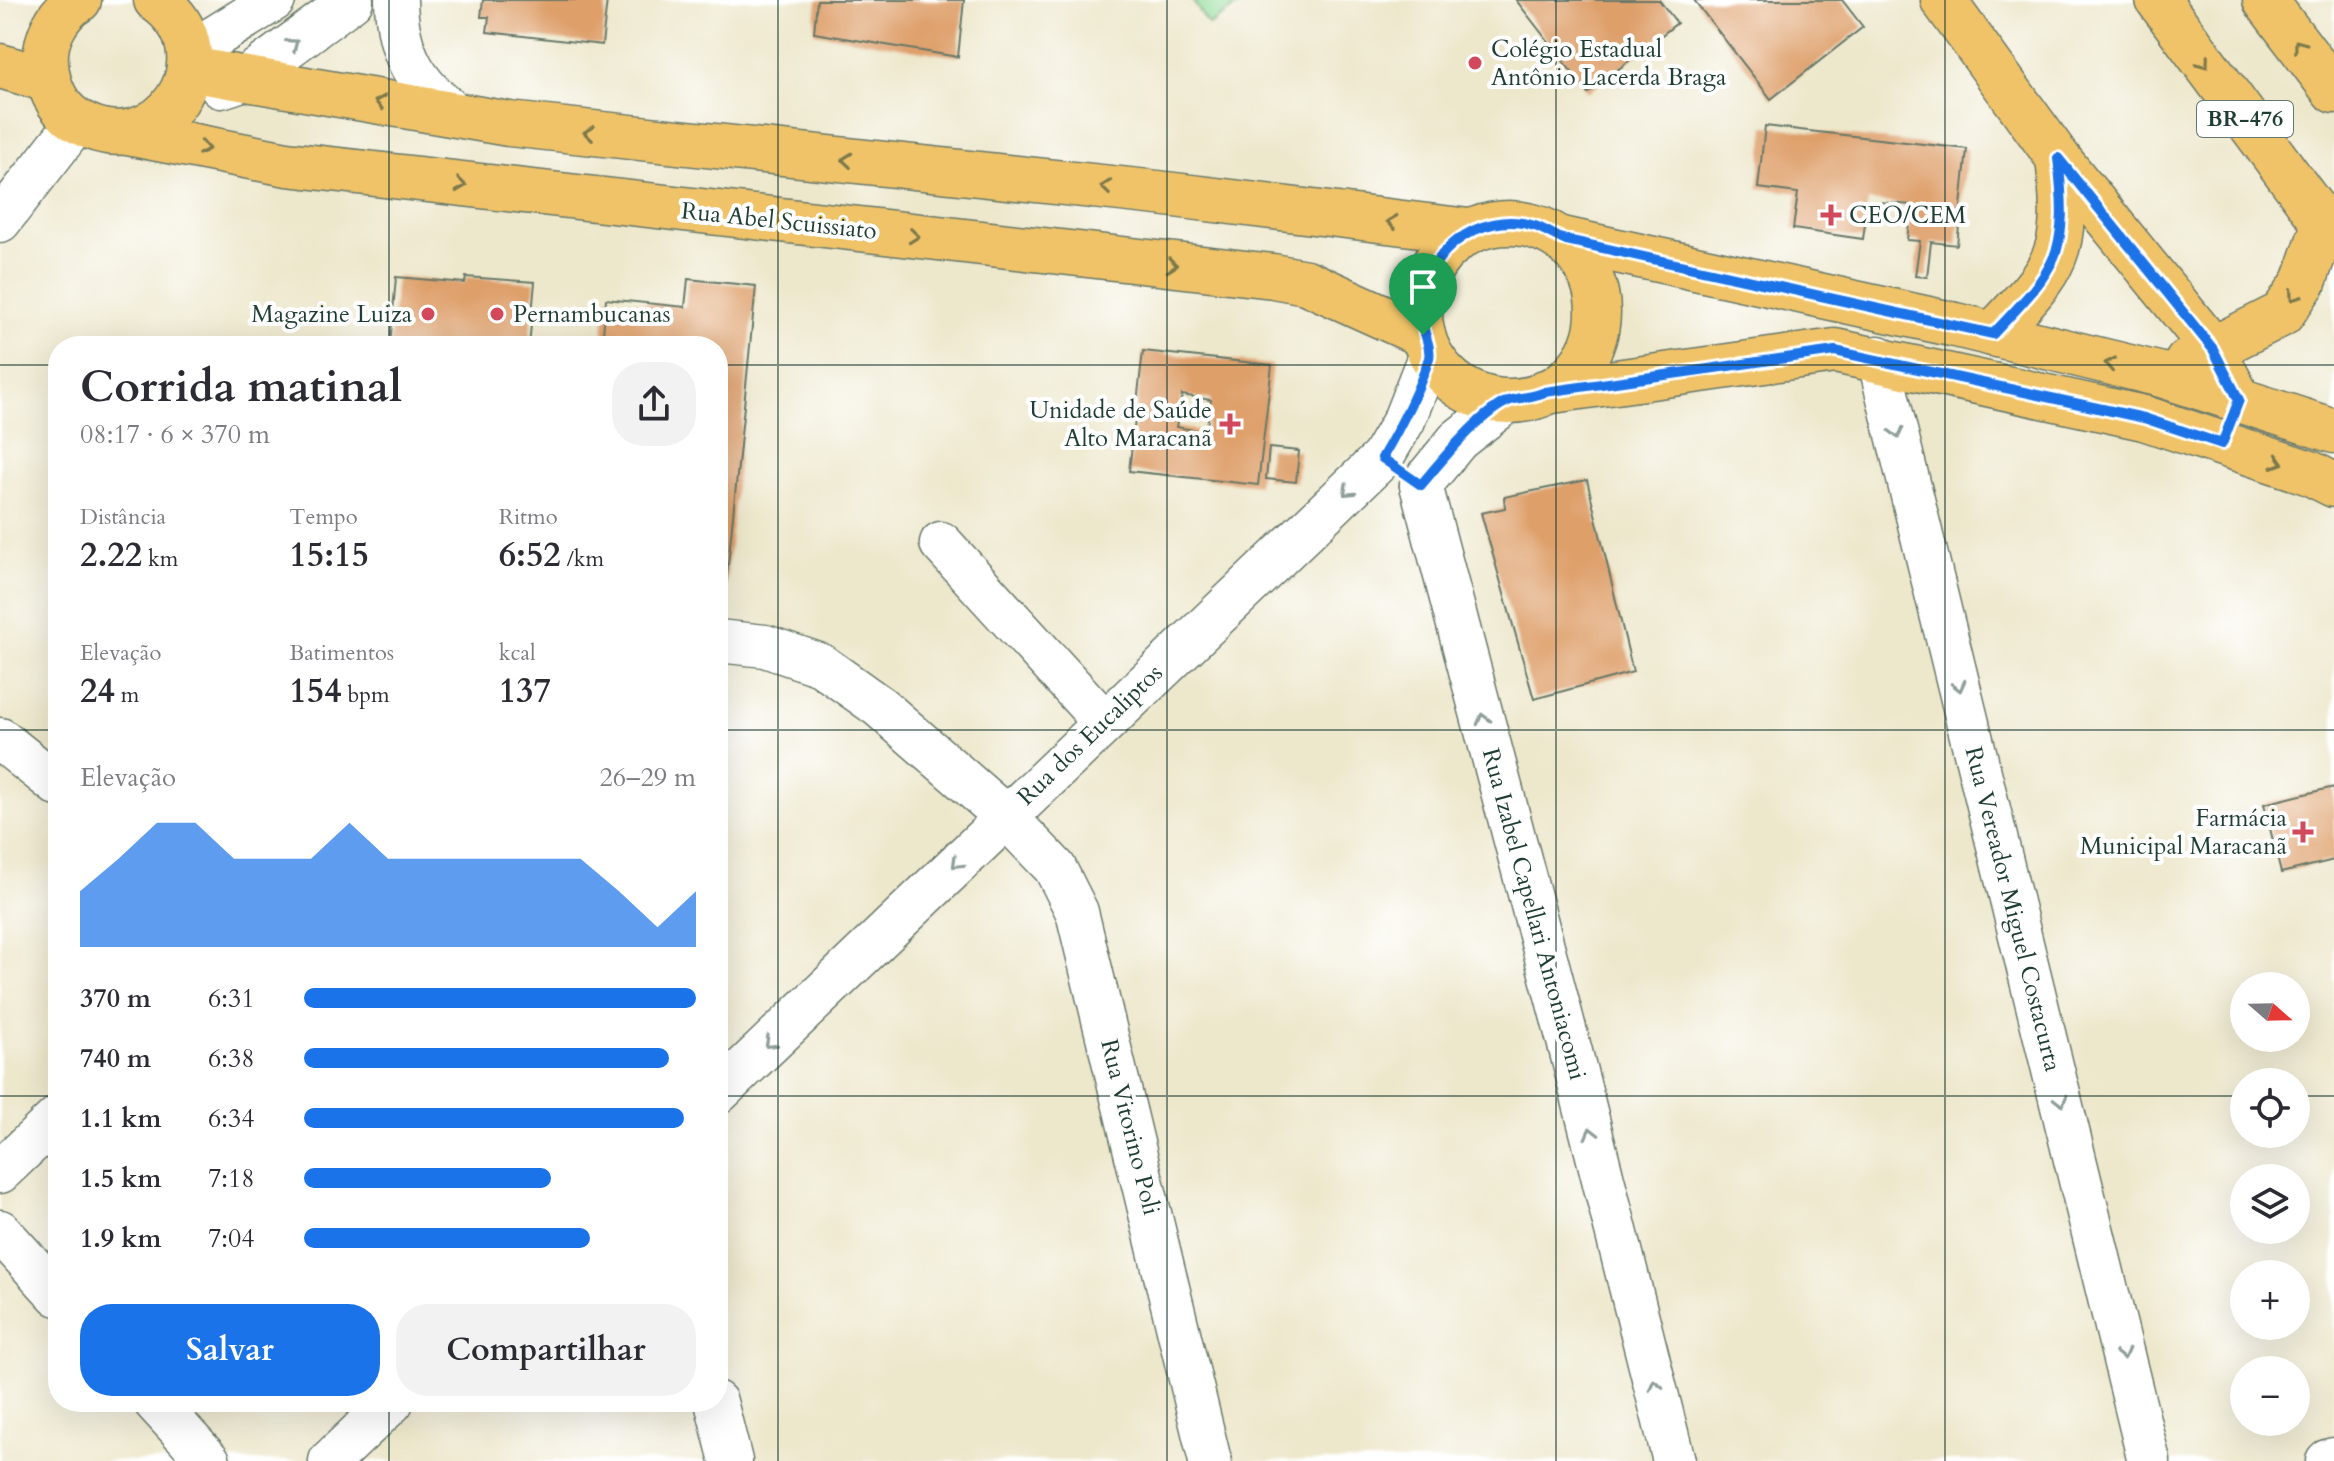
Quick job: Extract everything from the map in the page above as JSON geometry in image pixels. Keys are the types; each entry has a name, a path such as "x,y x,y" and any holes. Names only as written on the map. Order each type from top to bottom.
{"main road":[{"path":"127,133 162,118 184,76 177,20 156,0"},
{"path":"1943,0 2058,158 2213,349 2239,400 2222,444"},
{"name":"BR-476","path":"2158,0 2329,231"},
{"path":"2265,0 2334,91"},
{"path":"71,1 49,38 45,59 48,80 56,100 78,121"},
{"path":"0,66 48,80"},
{"path":"184,76 245,79 509,124 1158,193 1469,231"},
{"name":"Rua Abel Scuissiato","path":"78,121 93,129 303,166 1273,276 1306,282 1344,297 1427,345"},
{"path":"1993,334 2033,292 2058,251 2064,213 2058,158"},
{"path":"2334,431 2162,375 1993,334 1562,239 1533,225 1500,223 1469,231 1448,246 1432,267 1422,290 1420,313 1427,345 1450,379 1477,396 1527,397 1835,351 1878,357 2144,418 2334,485"},
{"path":"2162,375 2282,314 2304,282 2329,231"},
{"path":"1527,397 1567,380 1584,361 1595,339 1599,314 1596,285 1583,259 1562,239"}],"street":[{"path":"184,76 274,0"},
{"path":"245,79 352,0"},
{"path":"396,0 397,27 403,54 416,78 435,99 457,115"},
{"path":"4,209 78,121"},
{"name":"Rua dos Eucaliptos","path":"728,1083 1382,458 1404,420 1427,345"},
{"name":"Rua Vereador Miguel Costacurta","path":"1878,357 2149,1461"},
{"path":"1382,458 1421,485 1458,440 1527,397"},
{"name":"Rua Izabel Capellari Antoniacomi","path":"1421,485 1571,1052 1674,1461"},
{"path":"941,543 1104,722"},
{"name":"Rua Vitorino Poli","path":"728,642 765,646 821,665 880,707 1005,816 1055,868 1077,912 1210,1461"},
{"path":"0,739 48,777"},
{"path":"0,1172 48,1126"},
{"path":"0,1231 48,1284"},
{"path":"164,1412 209,1461"},
{"path":"330,1461 381,1412"},
{"path":"719,1412 731,1461"},
{"path":"2327,1461 2334,1459"}],"green space":[{"path":"1192,0 1245,0 1209,25"}],"building":[{"path":"483,0 607,0 602,45 487,32 489,17 481,17"},
{"path":"817,0 964,0 958,57 814,33"},
{"path":"1516,0 1659,0 1677,23 1588,93"},
{"path":"1694,0 1842,0 1863,27 1771,99"},
{"path":"1765,126 1967,149 1957,245 1931,242 1927,277 1915,276 1920,241 1907,240 1911,205 1868,201 1863,239 1793,229 1798,193 1758,188"},
{"path":"396,277 465,283 466,277 535,282 530,336 391,336"},
{"path":"688,279 756,286 728,565 728,336 603,336 606,299 685,307"},
{"path":"1143,351 1272,365 1258,485 1129,471","holes":["1182,395 1211,400 1206,432 1176,427"]},
{"path":"1269,448 1299,451 1296,482 1266,479"},
{"path":"1587,480 1633,672 1534,699 1481,513 1505,508 1504,497"},
{"name":"Farmácia Municipal Maracanã","path":"2334,787 2334,860 2281,873 2264,804"}],"place":[{"name":"Colégio Estadual Antônio Lacerda Braga","path":"1475,63"},
{"name":"CEO/CEM","path":"1831,215"},
{"name":"Magazine Luiza","path":"428,314"},
{"name":"Pernambucanas","path":"497,314"},
{"name":"Unidade de Saúde Alto Maracanã","path":"1230,424"},
{"name":"Farmácia Municipal Maracanã","path":"2303,832"}],"route":[{"path":"2058,158 2213,349 2239,400 2222,444 2144,418 1878,357 1835,351 1801,354 1605,386 1545,392 1527,400 1508,401 1458,440 1421,485 1382,458 1404,420 1430,354 1423,335 1420,313 1422,290 1432,267 1448,246 1469,231 1500,223 1533,225 1562,239 1993,334 2033,292 2058,251 2064,213 2058,158"}]}
